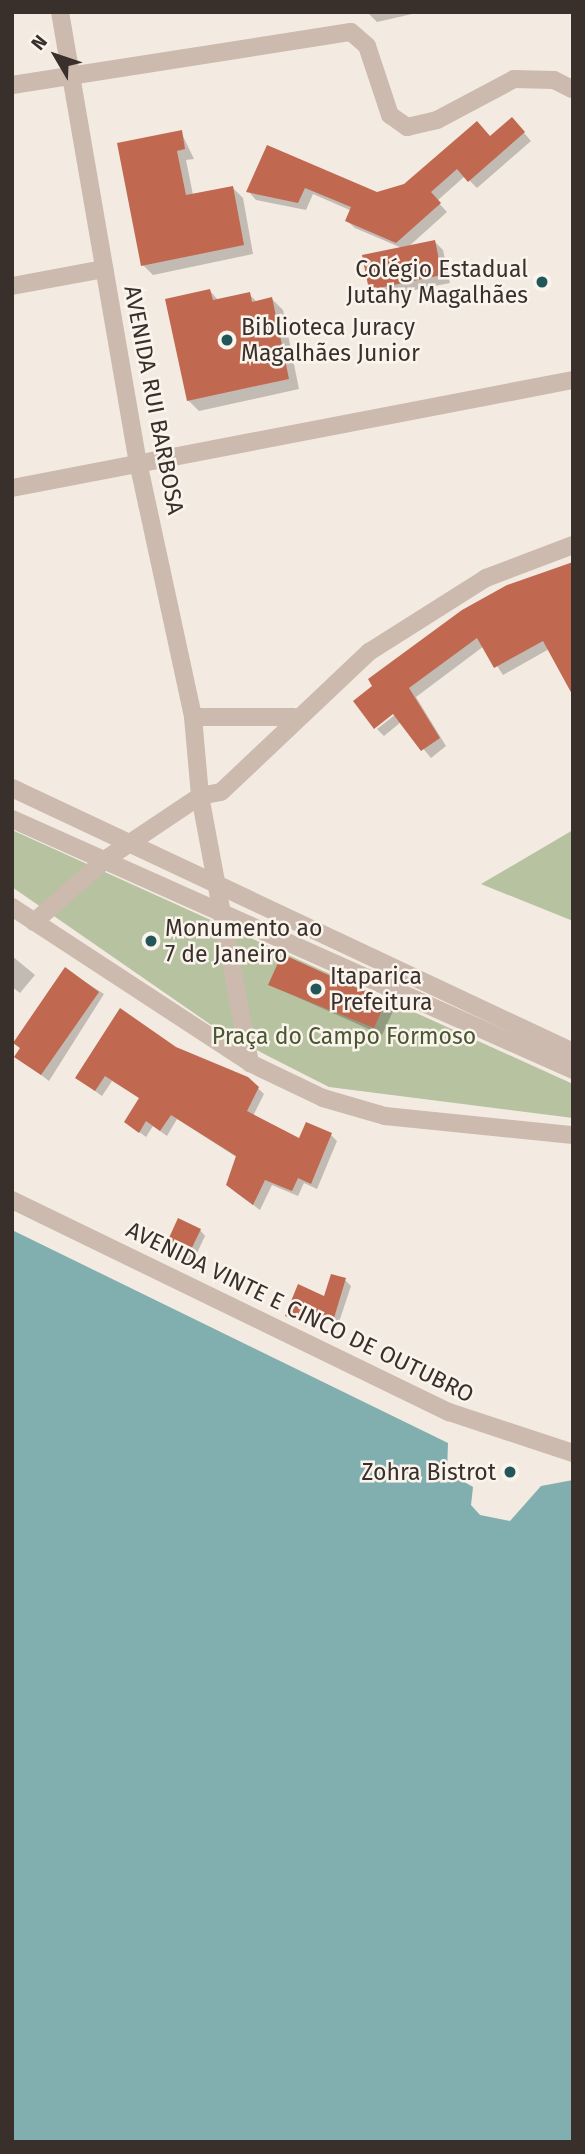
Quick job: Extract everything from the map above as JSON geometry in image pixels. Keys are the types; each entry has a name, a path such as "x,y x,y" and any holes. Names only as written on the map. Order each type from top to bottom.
{"street":[{"name":"AVENIDA RUI BARBOSA","path":"60,12 73,74 138,462 193,717 200,796 221,890 250,1063"},
{"path":"12,85 351,32 367,46 390,115 407,127 437,120 514,79 554,80 572,89"},
{"path":"12,286 104,269"},
{"path":"12,488 573,380"},
{"path":"34,922 106,859 200,796 221,792 294,717 369,652 443,601 522,562 573,545"},
{"path":"193,717 294,717"},
{"path":"12,788 132,844 573,1070"},
{"path":"12,819 465,1013 573,1052"},
{"path":"12,907 250,1063 367,1113 573,1135"},
{"name":"AVENIDA VINTE E CINCO DE OUTUBRO","path":"12,1200 449,1412 573,1453"}],"green space":[{"name":"Praça do Campo Formoso","path":"12,830 573,1084 573,1118 329,1087 268,1056 217,1029 12,887"},
{"path":"573,830 573,921 481,884"}],"water":[{"path":"12,1230 448,1443 447,1472 473,1487 471,1505 480,1515 510,1521 541,1486 573,1480 573,2142 12,2142"}],"building":[{"path":"512,117 525,132 468,182 457,169 431,192 441,203 396,243 345,221 351,207 305,188 298,203 246,192 267,145 377,192 404,184 477,121 490,136"},
{"path":"182,130 185,149 177,151 186,195 233,186 244,245 141,266 117,143"},
{"path":"435,240 442,275 369,290 362,255"},
{"name":"Biblioteca Juracy Magalhães Junior","path":"210,289 213,300 250,292 252,302 272,297 289,379 187,401 165,299"},
{"path":"573,562 573,696 543,641 494,668 477,638 409,688 440,738 421,751 393,714 374,729 353,701 372,686 368,679 462,610 507,585"},
{"name":"Itaparica Prefeitura","path":"282,954 386,1001 374,1028 268,985"},
{"path":"65,967 99,992 41,1075 14,1057 20,1048 13,1043"},
{"path":"120,1008 176,1047 248,1077 259,1087 247,1111 299,1138 306,1122 332,1133 311,1184 298,1178 292,1191 265,1180 253,1205 226,1185 236,1156 171,1115 160,1131 146,1121 139,1133 124,1122 139,1098 105,1076 95,1091 75,1078"},
{"path":"178,1218 201,1229 185,1262 163,1251"},
{"path":"331,1274 346,1278 334,1318 306,1309 300,1322 285,1316 298,1284 324,1296"}],"place":[{"name":"Colégio Estadual Jutahy Magalhães","path":"542,282"},
{"name":"Biblioteca Juracy Magalhães Junior","path":"227,340"},
{"name":"Monumento ao 7 de Janeiro","path":"151,941"},
{"name":"Itaparica Prefeitura","path":"316,989"},
{"name":"Zohra Bistrot","path":"510,1472"}]}
